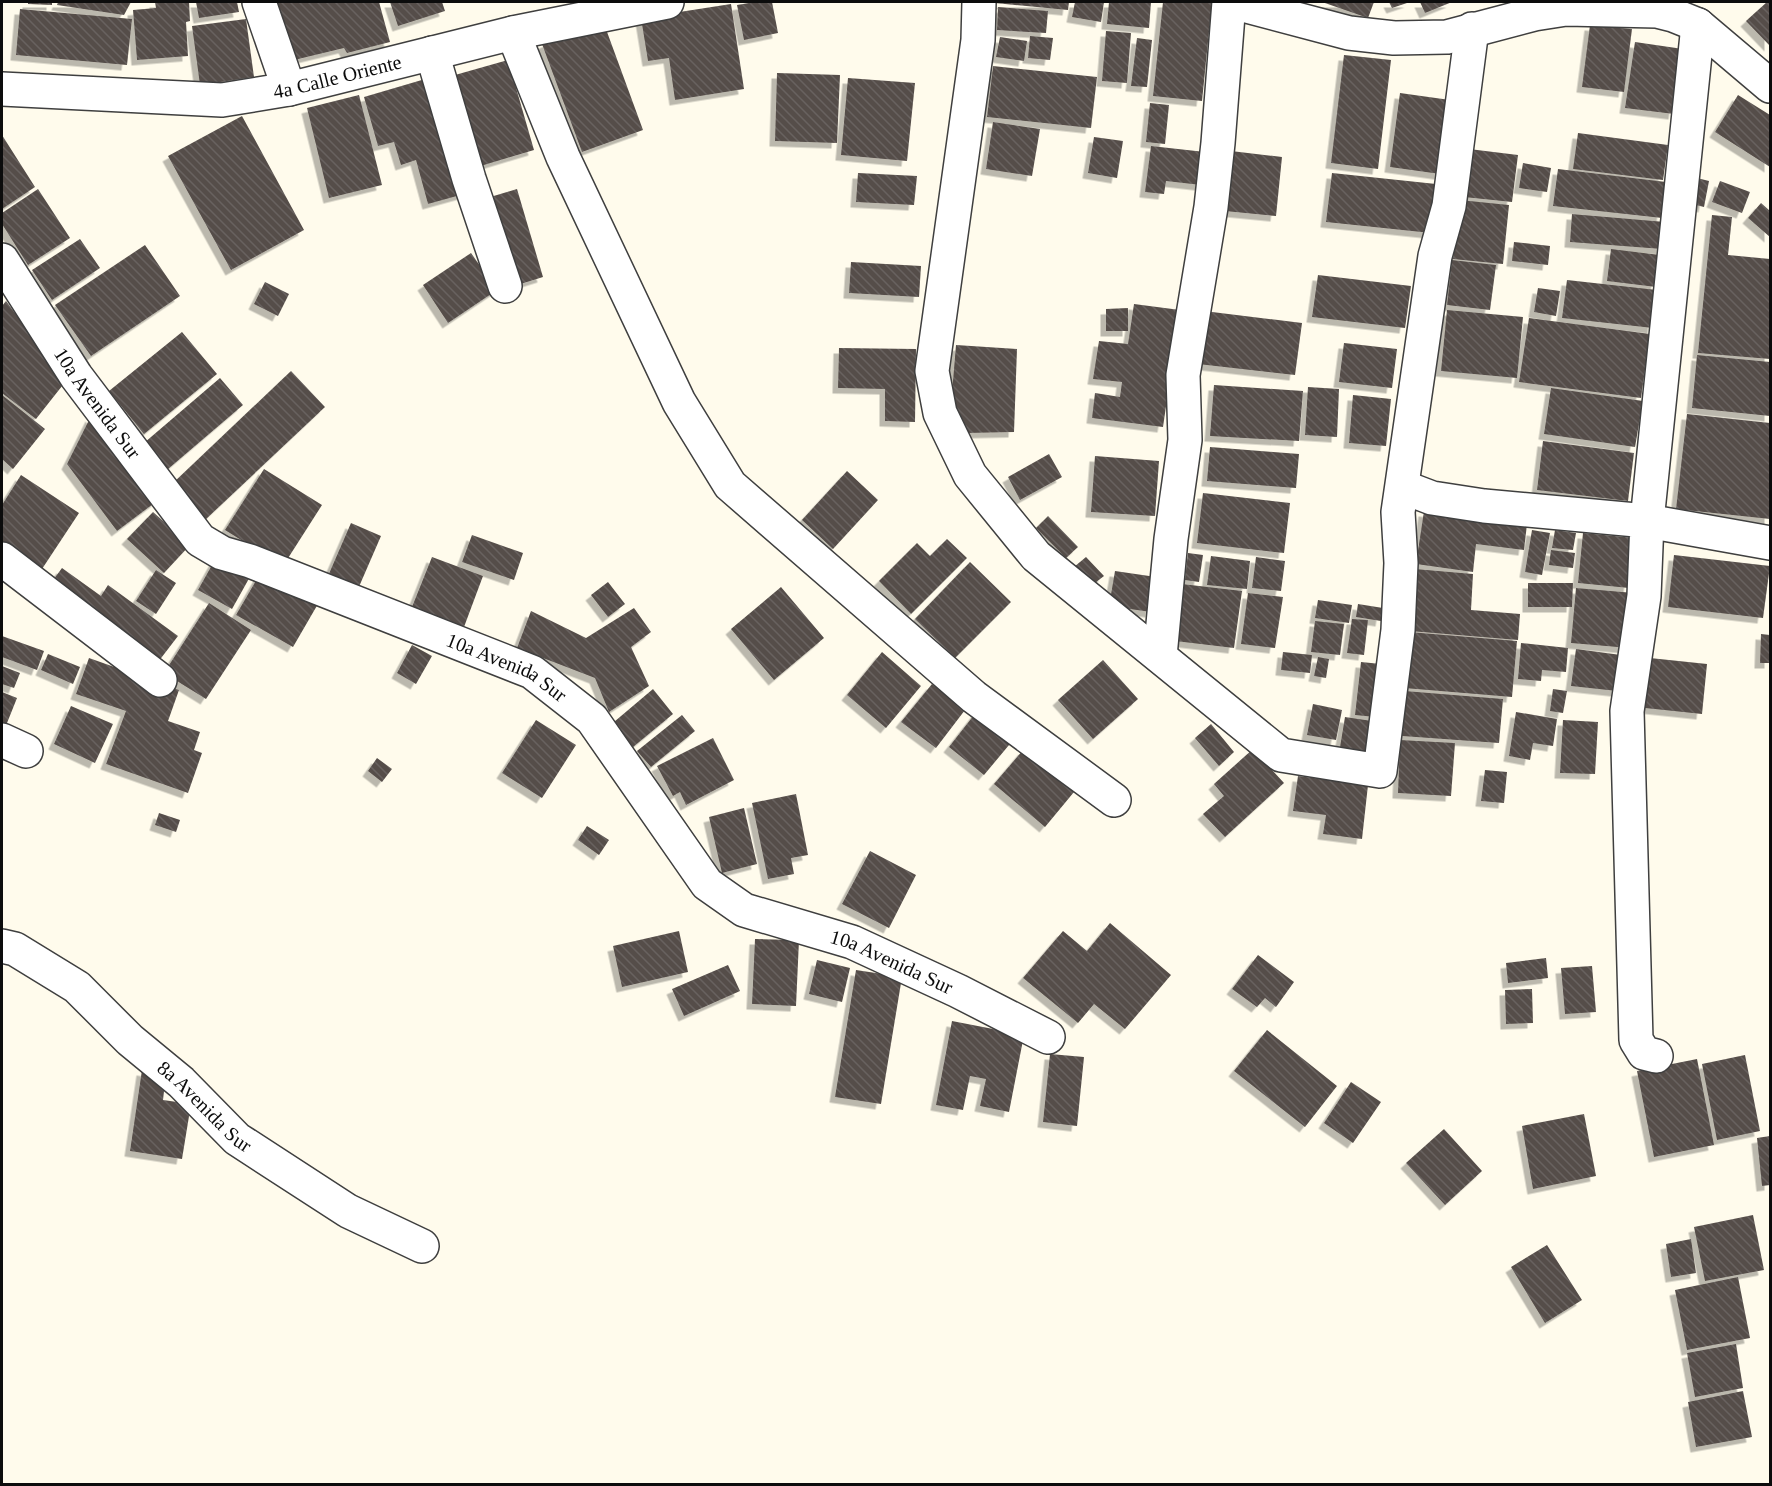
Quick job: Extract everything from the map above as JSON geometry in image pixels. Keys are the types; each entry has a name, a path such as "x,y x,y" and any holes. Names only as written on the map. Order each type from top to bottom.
{"street":[{"path":"259,2 289,89"},
{"name":"4a Calle Oriente","path":"2,89 222,100 289,89 513,33 667,2"},
{"path":"980,2 978,40 932,371 940,413 970,475 1036,556 1281,755 1380,771 1398,630 1401,563 1398,512 1435,256 1449,206 1472,29"},
{"path":"1160,656 1171,539 1185,440 1183,375 1211,207 1230,2 1349,33 1394,38 1447,37 1534,14 1566,9 1658,6 1672,15 1698,25 1770,86"},
{"path":"1656,1056 1644,1053 1636,1040 1627,711 1644,596 1647,521 1698,25"},
{"path":"513,33 563,157 679,402 730,485 974,697 1114,800"},
{"path":"432,53 469,178 505,286"},
{"name":"10a Avenida Sur","path":"5,274 76,376 200,540 222,553 250,561 532,672 592,719 707,884 744,910 852,942 1048,1036"},
{"path":"1403,487 1432,498 1484,506 1647,521 1770,543"},
{"path":"2,559 160,680"},
{"name":"8a Avenida Sur","path":"2,946 15,949 77,987 130,1040 181,1082 237,1139 348,1211 422,1246"}],"building":[{"path":"28,2 52,2 52,5 28,4"},
{"path":"58,2 131,2 124,15 57,5"},
{"path":"155,2 189,2 190,21 186,22 188,56 137,60 133,10 156,8"},
{"path":"196,2 237,2 239,12 199,18"},
{"path":"275,2 379,2 390,42 347,53 344,48 290,61"},
{"path":"390,2 442,2 445,11 398,26"},
{"path":"772,2 778,33 744,40 737,5"},
{"path":"995,2 1069,2 1068,10"},
{"path":"1075,2 1104,2 1101,22 1072,17"},
{"path":"1109,2 1151,2 1149,28 1107,24"},
{"path":"1163,2 1212,2 1202,101 1153,96"},
{"path":"1322,2 1374,2 1368,18"},
{"path":"1389,2 1410,2 1392,8"},
{"path":"1420,2 1452,2 1425,13"},
{"path":"1767,2 1770,2 1770,46 1746,21"},
{"path":"731,4 744,89 675,100 669,58 648,61 641,18"},
{"path":"998,7 1048,11 1046,33 997,30"},
{"path":"20,9 132,19 127,65 16,55"},
{"path":"246,19 254,77 200,85 192,26"},
{"path":"603,21 643,130 582,152 542,44"},
{"path":"1590,25 1632,29 1624,92 1582,87"},
{"path":"1106,31 1131,33 1127,83 1102,81"},
{"path":"1030,36 1053,38 1050,60 1028,58"},
{"path":"1000,37 1027,41 1024,61 996,57"},
{"path":"1137,38 1152,40 1147,87 1131,86"},
{"path":"1635,42 1683,49 1674,114 1625,108"},
{"path":"1344,55 1391,60 1378,169 1331,163"},
{"path":"508,60 534,150 474,168 448,77"},
{"path":"993,66 1097,77 1091,128 987,117"},
{"path":"777,73 840,75 837,143 775,141"},
{"path":"432,77 464,194 428,204 416,160 401,165 394,142 378,146 364,97"},
{"path":"848,78 915,83 907,161 841,155"},
{"path":"1400,93 1450,100 1440,174 1390,167"},
{"path":"359,95 382,185 329,198 307,108"},
{"path":"1738,95 1770,115 1770,167 1715,132"},
{"path":"1150,103 1169,105 1165,144 1146,142"},
{"path":"242,116 304,230 231,270 168,156"},
{"path":"993,122 1040,129 1032,176 986,169"},
{"path":"1578,133 1668,145 1663,180 1573,169"},
{"path":"2,135 35,187 2,209"},
{"path":"1094,137 1123,141 1117,178 1088,173"},
{"path":"1151,146 1205,152 1201,185 1166,181 1164,194 1145,192"},
{"path":"1469,149 1518,155 1512,202 1464,197"},
{"path":"1231,151 1282,157 1276,216 1225,211"},
{"path":"1523,163 1551,168 1547,192 1519,188"},
{"path":"1558,169 1666,182 1662,218 1553,206"},
{"path":"858,173 917,176 914,205 856,202"},
{"path":"1332,173 1436,184 1431,233 1326,222"},
{"path":"1693,177 1709,181 1704,207 1688,203"},
{"path":"1720,181 1750,192 1742,213 1712,202"},
{"path":"38,189 70,238 28,265 2,224 2,213"},
{"path":"517,189 543,277 514,286 487,198"},
{"path":"1460,200 1509,205 1503,264 1453,259"},
{"path":"1761,203 1770,211 1770,237 1748,218"},
{"path":"1572,214 1665,222 1662,249 1570,242"},
{"path":"1712,215 1732,217 1728,255 1770,259 1770,359 1698,353"},
{"path":"80,239 100,268 52,300 32,270"},
{"path":"1514,242 1550,246 1548,265 1512,261"},
{"path":"145,245 180,296 91,356 55,305"},
{"path":"1611,249 1660,255 1656,287 1607,281"},
{"path":"471,253 497,290 448,323 423,285"},
{"path":"1452,260 1496,265 1490,310 1447,305"},
{"path":"851,262 921,266 919,297 849,293"},
{"path":"1318,275 1411,286 1405,328 1312,317"},
{"path":"1567,280 1657,290 1653,328 1562,318"},
{"path":"265,282 289,294 278,316 254,304"},
{"path":"1538,288 1560,291 1556,316 1534,312"},
{"path":"6,301 66,381 36,419 2,393 2,306"},
{"path":"1134,304 1180,310 1163,427 1092,418 1095,393 1120,397 1122,382 1093,379 1099,341 1128,344"},
{"path":"1128,308 1128,331 1106,331 1106,309"},
{"path":"1447,310 1523,317 1517,378 1441,371"},
{"path":"1204,311 1302,323 1295,375 1198,364"},
{"path":"1529,318 1650,334 1641,398 1519,382"},
{"path":"182,332 217,374 144,434 109,391"},
{"path":"1344,343 1397,349 1392,388 1339,382"},
{"path":"956,345 1017,349 1014,432 967,433 951,405"},
{"path":"839,348 916,349 915,422 885,421 885,389 838,388"},
{"path":"1697,355 1770,362 1770,416 1692,408"},
{"path":"291,371 325,407 205,520 171,485"},
{"path":"220,378 243,405 168,469 144,443"},
{"path":"1214,385 1303,391 1299,441 1210,436"},
{"path":"1308,387 1339,389 1337,437 1305,435"},
{"path":"1551,388 1643,401 1635,447 1544,434"},
{"path":"2,395 45,429 13,469 2,459"},
{"path":"1353,395 1391,399 1386,446 1349,443"},
{"path":"1687,414 1770,423 1770,519 1676,509"},
{"path":"91,416 157,501 117,531 67,464"},
{"path":"1543,441 1634,453 1628,501 1537,490"},
{"path":"1210,447 1299,454 1296,488 1207,481"},
{"path":"1049,454 1062,477 1020,500 1008,477"},
{"path":"1095,456 1159,461 1155,516 1091,512"},
{"path":"264,469 322,505 283,566 225,530"},
{"path":"847,471 878,500 833,549 802,520"},
{"path":"21,475 79,513 42,569 2,543 2,505"},
{"path":"1203,493 1290,503 1284,553 1197,543"},
{"path":"1424,511 1527,524 1524,550 1476,544 1473,572 1416,564"},
{"path":"153,512 190,545 164,573 127,539"},
{"path":"1048,516 1078,547 1066,558 1036,528"},
{"path":"351,523 381,536 358,589 328,576"},
{"path":"1532,530 1550,533 1542,575 1525,572"},
{"path":"1555,530 1576,533 1573,550 1552,548"},
{"path":"1583,533 1635,538 1629,588 1578,583"},
{"path":"472,535 523,553 514,580 462,562"},
{"path":"947,539 967,558 911,614 879,581 917,543 930,556"},
{"path":"1551,550 1575,553 1573,568 1549,565"},
{"path":"1188,553 1203,555 1199,582 1185,580"},
{"path":"1674,555 1770,566 1763,618 1668,607"},
{"path":"217,556 251,575 232,609 198,590"},
{"path":"1211,556 1250,561 1247,589 1207,585"},
{"path":"432,557 483,576 464,627 412,607"},
{"path":"1086,557 1104,576 1091,586 1074,567"},
{"path":"1256,557 1285,561 1281,591 1252,588"},
{"path":"970,562 1011,602 955,658 915,619"},
{"path":"62,568 101,596 108,585 178,636 155,666 48,587"},
{"path":"1415,569 1473,574 1471,610 1520,614 1518,640 1410,631"},
{"path":"156,570 176,583 156,614 136,601"},
{"path":"1115,571 1156,577 1151,612 1109,606"},
{"path":"261,572 322,597 293,647 236,615"},
{"path":"608,582 625,604 608,617 591,595"},
{"path":"1528,583 1573,583 1572,607 1528,607"},
{"path":"1182,584 1242,591 1234,648 1175,641"},
{"path":"781,587 824,638 774,680 731,629"},
{"path":"1576,588 1634,593 1629,648 1571,643"},
{"path":"1248,593 1283,597 1275,648 1241,644"},
{"path":"1318,600 1352,605 1349,623 1315,618"},
{"path":"209,603 251,630 206,699 164,673"},
{"path":"1358,604 1383,608 1381,621 1356,617"},
{"path":"634,608 651,632 631,647 649,686 609,712 595,678 517,648 531,611 586,638"},
{"path":"1352,619 1368,620 1364,655 1347,653"},
{"path":"1315,621 1344,624 1340,655 1311,652"},
{"path":"1409,632 1517,641 1512,697 1404,688"},
{"path":"1761,634 1770,635 1770,663 1760,663"},
{"path":"2,636 44,651 37,670 2,657"},
{"path":"1521,643 1568,648 1566,672 1542,670 1541,681 1518,679"},
{"path":"412,645 432,656 416,684 397,673"},
{"path":"1576,649 1621,655 1617,691 1571,686"},
{"path":"882,652 921,686 886,728 847,695"},
{"path":"1283,652 1312,655 1310,673 1281,670"},
{"path":"48,654 80,667 73,684 41,670"},
{"path":"1318,657 1329,659 1326,678 1314,676"},
{"path":"89,658 179,690 168,721 200,732 194,750 202,753 188,793 106,764 126,711 76,694"},
{"path":"1650,658 1707,664 1702,714 1645,708"},
{"path":"1103,660 1138,699 1093,739 1058,700"},
{"path":"1361,662 1381,664 1375,717 1355,715"},
{"path":"2,666 20,673 14,688 2,684"},
{"path":"932,684 965,710 936,748 901,722"},
{"path":"653,689 673,714 633,747 614,722"},
{"path":"1553,689 1567,691 1563,713 1550,711"},
{"path":"1405,691 1503,699 1499,743 1402,736"},
{"path":"2,692 17,698 5,728 2,726"},
{"path":"1313,704 1342,710 1336,740 1307,735"},
{"path":"71,706 113,724 95,763 54,744"},
{"path":"978,710 1014,739 984,775 949,747"},
{"path":"1516,712 1557,719 1553,746 1533,743 1530,760 1509,756"},
{"path":"682,715 695,731 651,767 637,751"},
{"path":"1345,717 1372,721 1367,757 1339,753"},
{"path":"536,720 576,745 542,798 502,773"},
{"path":"1563,720 1598,722 1595,774 1560,773"},
{"path":"1211,724 1234,752 1219,766 1195,738"},
{"path":"713,738 734,780 686,805 680,792 673,796 657,766"},
{"path":"1400,740 1455,743 1451,796 1398,793"},
{"path":"1024,749 1074,792 1045,827 994,784"},
{"path":"1253,749 1284,783 1225,837 1203,814 1224,796 1214,784"},
{"path":"377,758 392,769 382,782 368,771"},
{"path":"1485,770 1507,772 1504,803 1481,801"},
{"path":"1298,776 1368,785 1362,839 1323,834 1326,815 1293,811"},
{"path":"796,794 808,855 791,858 794,874 768,879 752,803"},
{"path":"744,808 757,864 722,873 709,817"},
{"path":"159,813 180,820 176,832 155,825"},
{"path":"587,826 609,840 599,855 578,840"},
{"path":"870,851 916,875 889,928 842,904"},
{"path":"1110,923 1171,975 1125,1029 1094,1004 1078,1023 1023,978 1063,931 1087,951"},
{"path":"679,931 688,972 622,987 613,946"},
{"path":"755,939 799,940 796,1006 752,1004"},
{"path":"1258,955 1294,982 1276,1007 1265,998 1257,1007 1232,989"},
{"path":"1546,958 1548,978 1508,983 1506,963"},
{"path":"817,960 850,968 842,1002 809,994"},
{"path":"728,965 740,991 684,1016 672,989"},
{"path":"1592,966 1596,1012 1565,1014 1561,968"},
{"path":"856,970 902,977 881,1104 835,1097"},
{"path":"1532,989 1533,1023 1506,1024 1505,990"},
{"path":"952,1021 1024,1035 1009,1112 980,1106 986,1079 970,1076 963,1110 936,1105"},
{"path":"1267,1030 1337,1086 1305,1127 1234,1071"},
{"path":"1050,1054 1084,1057 1077,1126 1043,1122"},
{"path":"1745,1055 1760,1131 1717,1140 1702,1064"},
{"path":"1697,1059 1714,1145 1654,1157 1637,1071"},
{"path":"142,1070 166,1074 163,1100 191,1104 182,1159 130,1151"},
{"path":"1351,1082 1381,1102 1353,1143 1324,1123"},
{"path":"1584,1114 1596,1176 1533,1189 1522,1126"},
{"path":"1444,1129 1482,1171 1445,1205 1406,1163"},
{"path":"1770,1136 1770,1185 1762,1186 1757,1138"},
{"path":"1753,1215 1764,1270 1705,1281 1694,1227"},
{"path":"1691,1239 1696,1273 1671,1277 1666,1244"},
{"path":"1547,1245 1582,1300 1545,1323 1511,1267"},
{"path":"1738,1277 1750,1338 1687,1350 1675,1290"},
{"path":"1736,1344 1743,1388 1695,1397 1687,1353"},
{"path":"1743,1391 1752,1437 1696,1447 1688,1402"}]}
